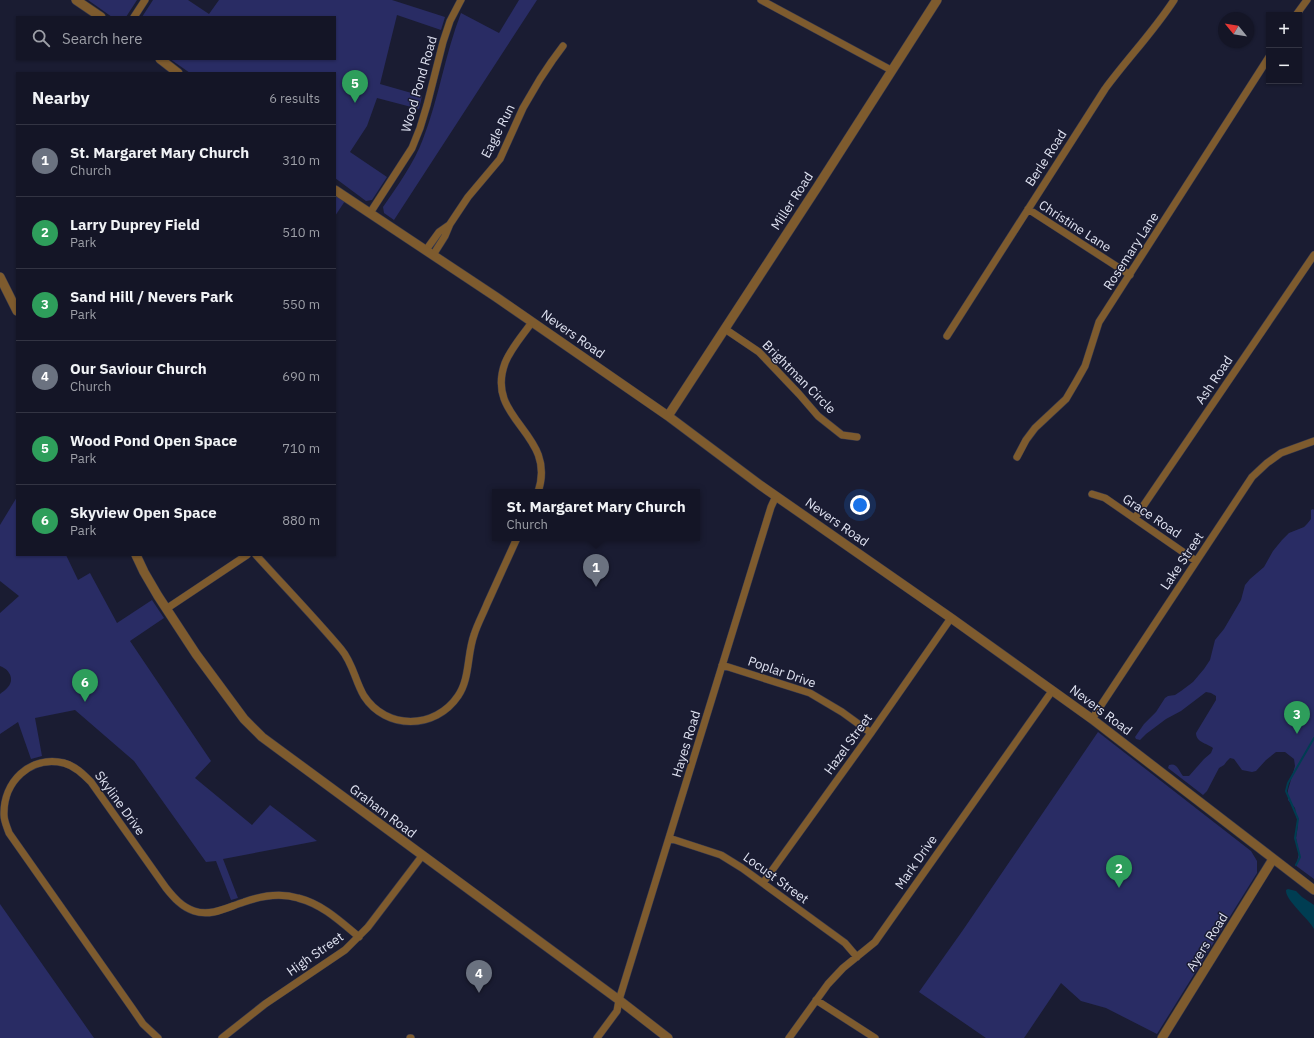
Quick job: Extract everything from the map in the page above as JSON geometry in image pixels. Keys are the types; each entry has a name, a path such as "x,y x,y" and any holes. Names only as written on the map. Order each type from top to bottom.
{"street":[{"path":"76,0 100,16"},
{"path":"135,16 145,0"},
{"name":"Wood Pond Road","path":"370,213 412,148 427,105 445,35 450,21 461,0"},
{"path":"761,0 892,70"},
{"name":"Miller Road","path":"668,416 937,0"},
{"name":"Berle Road","path":"947,336 1105,89 1165,14 1174,0"},
{"path":"1298,12 1307,0"},
{"name":"Eagle Run","path":"430,253 445,236 450,224 468,197 500,159 523,108 540,79 563,46"},
{"path":"161,60 177,72"},
{"name":"Rosemary Lane","path":"1017,456 1035,428 1066,399 1085,366 1099,322 1266,63"},
{"name":"Nevers Road","path":"336,191 532,322 668,416 776,496 951,618 1092,719 1314,890"},
{"name":"Christine Lane","path":"1028,209 1130,275"},
{"name":"Ash Road","path":"1135,518 1314,255"},
{"path":"0,277 16,309"},
{"path":"532,322 510,352 502,376 502,385 506,405 533,442 538,452 542,471 539,489"},
{"name":"Brightman Circle","path":"725,329 759,352 818,416 842,435 857,437"},
{"name":"Lake Street","path":"1092,719 1252,477 1267,463 1281,453 1314,441"},
{"name":"Grace Road","path":"1092,494 1105,498 1196,561"},
{"name":"Hayes Road","path":"597,1038 617,1011 619,1000 722,665 771,507 776,496"},
{"path":"257,556 344,652 360,688 371,704 384,715 404,721 414,722 424,721 444,712 458,697 463,688 474,634 516,541"},
{"name":"Graham Road","path":"136,556 144,572 166,609 225,695 244,720 262,737 619,1000 668,1038"},
{"path":"166,609 246,556"},
{"name":"Hazel Street","path":"763,883 872,733 951,618"},
{"name":"Poplar Drive","path":"722,665 810,693 842,712 872,733"},
{"name":"Mark Drive","path":"789,1038 816,1000 838,974 875,942 1052,691"},
{"name":"Skyline Drive","path":"158,1038 143,1024 9,833 4,817 5,798 14,781 30,767 46,761 65,763 80,771 91,782 166,888 184,907 194,911 208,913 257,898 277,895 297,897 316,904 336,917 359,937"},
{"name":"Locust Street","path":"669,838 721,855 742,868 844,943 857,957"},
{"name":"High Street","path":"222,1038 265,1004 345,950 359,937 422,856"},
{"name":"Ayers Road","path":"1162,1038 1273,859"},
{"path":"816,1000 874,1038"}],"shaded area":[{"path":"88,0 137,0 127,16 111,16"},
{"path":"153,0 188,0 209,14 219,0 392,0 445,17 441,30 397,15 380,84 422,96 419,109 377,98 367,126 350,152 387,177 372,200 366,201 336,179 336,72 189,72 171,60 336,60 336,16 143,16"},
{"path":"519,0 537,0 394,220 384,213 383,207 410,165 423,139 461,13 499,33"},
{"path":"336,196 345,201 336,214"},
{"path":"16,499 16,556 66,556 78,580 90,573 117,623 152,600 164,618 130,641 211,761 195,778 252,825 270,805 317,841 223,859 238,898 231,900 216,861 206,862 134,761 75,710 35,718 42,756 31,759 18,722 0,734 0,694 10,684 11,678 6,669 0,666 0,613 19,596 0,581 0,525"},
{"path":"1313,509 1314,879 1295,865 1299,853 1296,838 1298,825 1295,808 1288,800 1288,790 1295,766 1294,759 1285,752 1276,752 1256,771 1252,772 1242,770 1234,759 1230,758 1219,768 1207,791 1203,795 1168,768 1169,765 1172,764 1178,768 1183,776 1189,776 1211,753 1213,748 1200,740 1196,736 1196,733 1216,700 1216,696 1206,692 1181,711 1166,719 1140,740 1136,739 1135,737 1144,724 1156,712 1165,698 1175,695 1181,691 1193,682 1204,669 1210,660 1215,640 1224,629 1241,600 1245,585 1264,567 1273,551 1289,533 1304,527 1307,524 1311,519 1311,510"},
{"path":"1098,732 1251,851 1257,861 1257,873 1157,1034 1106,1008 1081,1001 1061,983 1024,1038 986,1038 919,992"},
{"path":"0,904 94,1038 0,1038"}],"water":[{"path":"1286,890 1296,891 1314,905 1314,929 1289,899"}],"waterway":[{"path":"1296,865 1300,857 1295,838 1298,819 1286,791 1288,783 1314,738"}],"place":[{"name":"Wood Pond Open Space","path":"355,103"},
{"name":"St. Margaret Mary Church","path":"596,587"},
{"name":"Skyview Open Space","path":"85,702"},
{"name":"Sand Hill / Nevers Park","path":"1297,734"},
{"name":"Larry Duprey Field","path":"1119,888"},
{"name":"Our Saviour Church","path":"479,993"}]}
